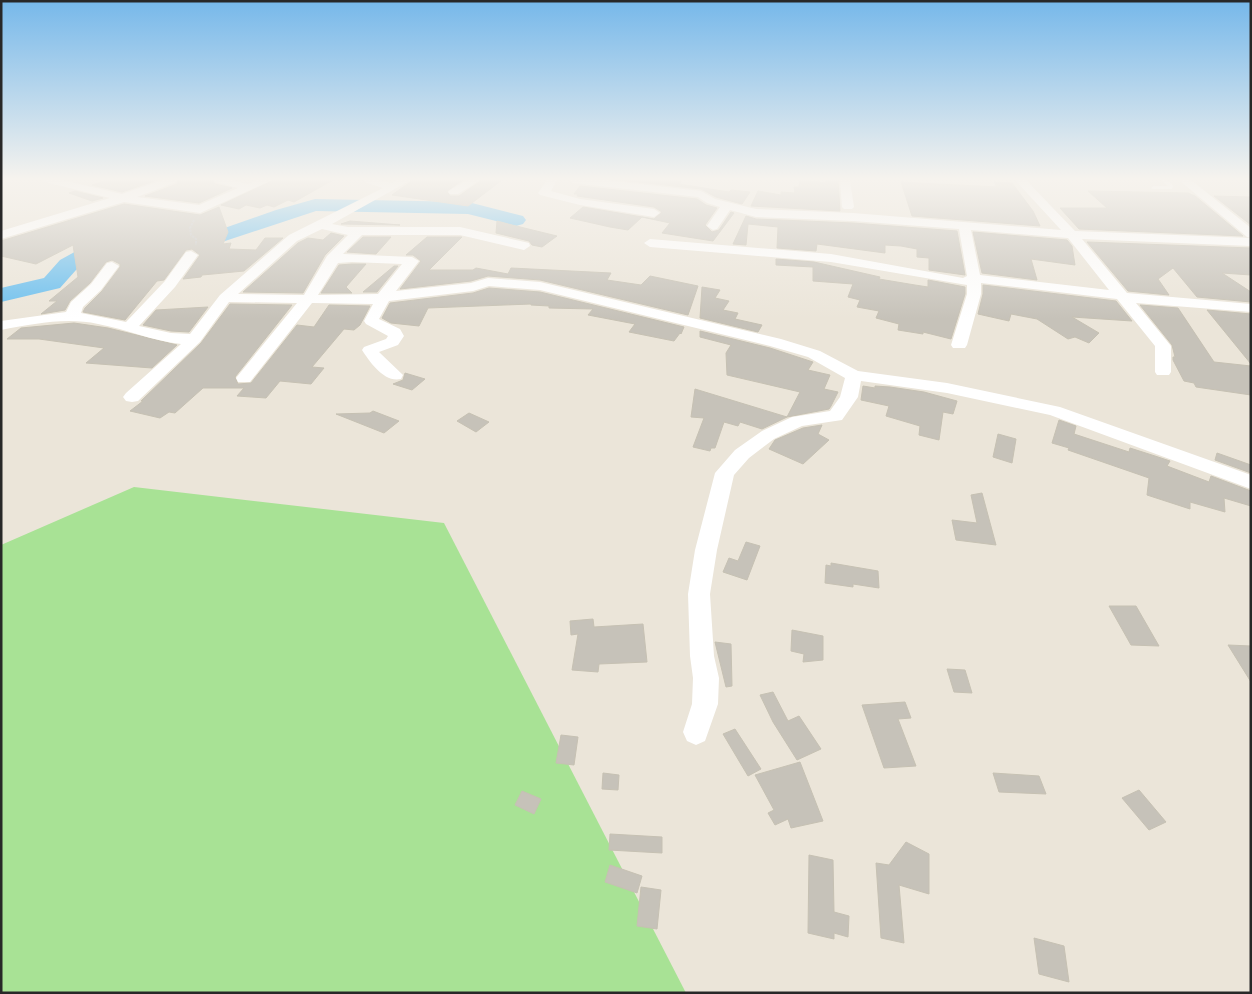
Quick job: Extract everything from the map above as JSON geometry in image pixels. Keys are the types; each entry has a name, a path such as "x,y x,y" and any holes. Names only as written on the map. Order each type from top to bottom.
{"street":[{"path":"1,236 32,226"},
{"path":"132,398 196,339 225,298 293,238 316,226"},
{"path":"244,378 306,301 332,259 357,233 330,226"},
{"path":"959,344 974,294 974,278 964,226"},
{"path":"979,226 1072,235 1251,242"},
{"path":"1064,226 1162,346 1163,372"},
{"path":"348,231 460,231 524,246"},
{"path":"650,243 831,258 964,282 974,278 1119,295 1134,299 1251,308"},
{"path":"129,328 171,284 191,255"},
{"path":"332,259 412,261 383,298 371,322 395,332 396,336 392,342 370,350 377,360 396,375"},
{"path":"72,317 76,304 96,287 112,266"},
{"path":"225,298 353,301 473,288 488,282 540,286 775,342 814,354 851,374 947,388 1054,412 1175,453 1251,482"},
{"path":"1,326 32,320 72,317 96,319 181,340 196,339"},
{"path":"696,732 705,704 706,678 702,656 699,594 706,550 724,474 742,454 768,435 798,420 836,416 849,397 854,376 851,374"}],"path":[{"path":"191,226 191,236 196,239 191,255"}],"green space":[{"path":"134,487 444,523 686,993 1,993 1,545"}],"building":[{"path":"50,226 226,226 228,232 223,244 231,243 229,249 256,250 265,238 283,238 244,271 183,279 200,255 192,249 186,250 164,280 157,281 125,320 83,312 102,291 120,267 120,264 112,260 106,262 90,283 70,301 65,310 41,314 57,301 49,301 78,277 73,245 36,264 1,256 1,241"},
{"path":"497,226 519,226 557,236 542,247 532,245 529,241 496,233"},
{"path":"607,226 632,226 628,230"},
{"path":"667,226 706,226 712,232 724,226 713,241 662,233"},
{"path":"741,226 748,226 746,245 733,244"},
{"path":"772,226 897,226 957,231 965,275 929,270 929,258 917,257 917,249 901,246 885,245 885,253 817,244 816,251 777,248 778,227"},
{"path":"1077,226 1231,226 1243,236 1079,229"},
{"path":"973,232 1067,240 1072,246 1075,265 1031,259 1037,280 982,273"},
{"path":"331,233 344,236 325,255 303,293 243,292 298,243 308,238 323,240"},
{"path":"363,237 391,237 376,254 347,252"},
{"path":"427,237 462,237 429,270 473,270 476,268 508,274 511,268 611,273 607,280 641,285 650,276 698,286 688,315 540,280 488,276 471,281 400,289 421,261 413,255 406,255"},
{"path":"1087,242 1251,248 1251,275 1222,273 1251,292 1251,302 1197,297 1173,268 1158,279 1169,295 1128,291"},
{"path":"776,259 814,262 880,277 879,279 928,287 928,280 965,287 965,294 951,339 923,332 923,334 898,330 899,324 876,318 879,311 857,307 860,300 848,297 853,284 813,281 813,267 776,265"},
{"path":"366,264 346,287 352,293 321,293 339,265"},
{"path":"394,266 398,266 377,292 363,292"},
{"path":"983,285 1116,301 1132,321 1072,317 1099,333 1089,343 1075,337 1068,339 1037,319 1011,314 1009,321 978,314 983,294"},
{"path":"702,287 720,290 715,298 729,301 723,310 738,313 735,319 762,325 758,332 700,318"},
{"path":"489,288 540,292 684,327 681,334 674,341 629,332 635,324 588,315 593,309 549,308 549,306 531,304 428,308 419,326 391,323 382,318 390,303 473,293"},
{"path":"230,304 292,305 235,377 238,384 251,383 297,325 314,327 329,305 370,306 360,325 354,330 344,329 312,367 324,368 311,384 280,381 266,398 237,396 244,388 203,388 175,413 169,412 160,418 130,411 143,401 141,401 201,343"},
{"path":"1140,305 1178,308 1214,362 1251,366 1251,395 1196,387 1194,383 1184,381 1173,360 1173,357 1175,357 1172,345"},
{"path":"208,307 189,332 171,331 143,325 156,310"},
{"path":"1207,310 1251,314 1251,364"},
{"path":"74,323 108,328 177,345 152,368 86,363 104,348 39,339 7,339 21,328"},
{"path":"700,331 770,348 813,362 808,370 830,375 824,389 838,392 831,406 829,409 787,417 800,392 727,375 726,353 731,345 700,337"},
{"path":"405,373 425,379 412,390 393,384 403,380"},
{"path":"863,386 875,388 875,386 890,387 924,392 957,401 953,414 943,412 939,440 919,435 920,426 886,416 889,406 861,400"},
{"path":"695,389 787,417 762,429 740,422 738,426 724,422 715,448 711,448 710,451 693,447 704,418 691,417"},
{"path":"373,411 399,421 384,433 336,414 370,413"},
{"path":"469,413 489,422 476,432 457,421"},
{"path":"1059,420 1076,426 1074,434 1129,452 1130,448 1170,461 1167,466 1209,482 1211,476 1251,491 1251,506 1224,498 1225,512 1190,502 1190,509 1147,495 1149,478 1052,443"},
{"path":"822,425 818,434 829,440 803,464 769,449 775,440 803,428"},
{"path":"998,434 1016,439 1012,463 993,457"},
{"path":"1217,453 1251,465 1251,473 1215,460"},
{"path":"982,493 996,545 956,540 952,520 977,523 971,495"},
{"path":"746,542 760,546 747,580 723,572 729,558 738,561"},
{"path":"831,563 878,571 879,588 853,584 853,587 825,583 826,565 831,566"},
{"path":"1109,606 1136,606 1159,646 1131,645"},
{"path":"593,619 594,627 643,624 647,662 599,664 598,672 572,670 578,634 571,635 570,621"},
{"path":"792,630 823,636 823,660 803,662 804,654 791,651"},
{"path":"715,642 731,644 732,686 726,687"},
{"path":"1228,645 1251,646 1251,682"},
{"path":"947,669 965,670 972,693 954,692"},
{"path":"773,692 788,721 799,716 821,749 797,760 773,722 760,695"},
{"path":"905,702 911,718 898,719 916,766 884,768 862,705"},
{"path":"735,729 761,769 748,776 723,734"},
{"path":"561,735 578,737 574,765 556,763"},
{"path":"800,762 823,821 791,828 788,819 775,825 768,813 774,810 755,775"},
{"path":"603,773 619,775 618,790 602,789"},
{"path":"993,773 1039,776 1046,794 999,792"},
{"path":"1139,790 1166,822 1149,830 1122,798"},
{"path":"522,791 541,799 534,814 515,805"},
{"path":"610,834 662,837 662,853 609,850"},
{"path":"906,842 929,854 929,894 899,885 904,943 881,938 876,863 889,865"},
{"path":"809,855 833,860 834,912 849,916 848,937 834,933 834,939 808,933"},
{"path":"610,865 642,876 637,893 605,882"},
{"path":"641,887 661,890 657,929 637,926"},
{"path":"1034,938 1064,946 1069,982 1039,974"}],"waterway":[{"path":"184,240 219,237 249,226"},
{"path":"1,295 52,283 68,265 87,253 118,247"}]}
